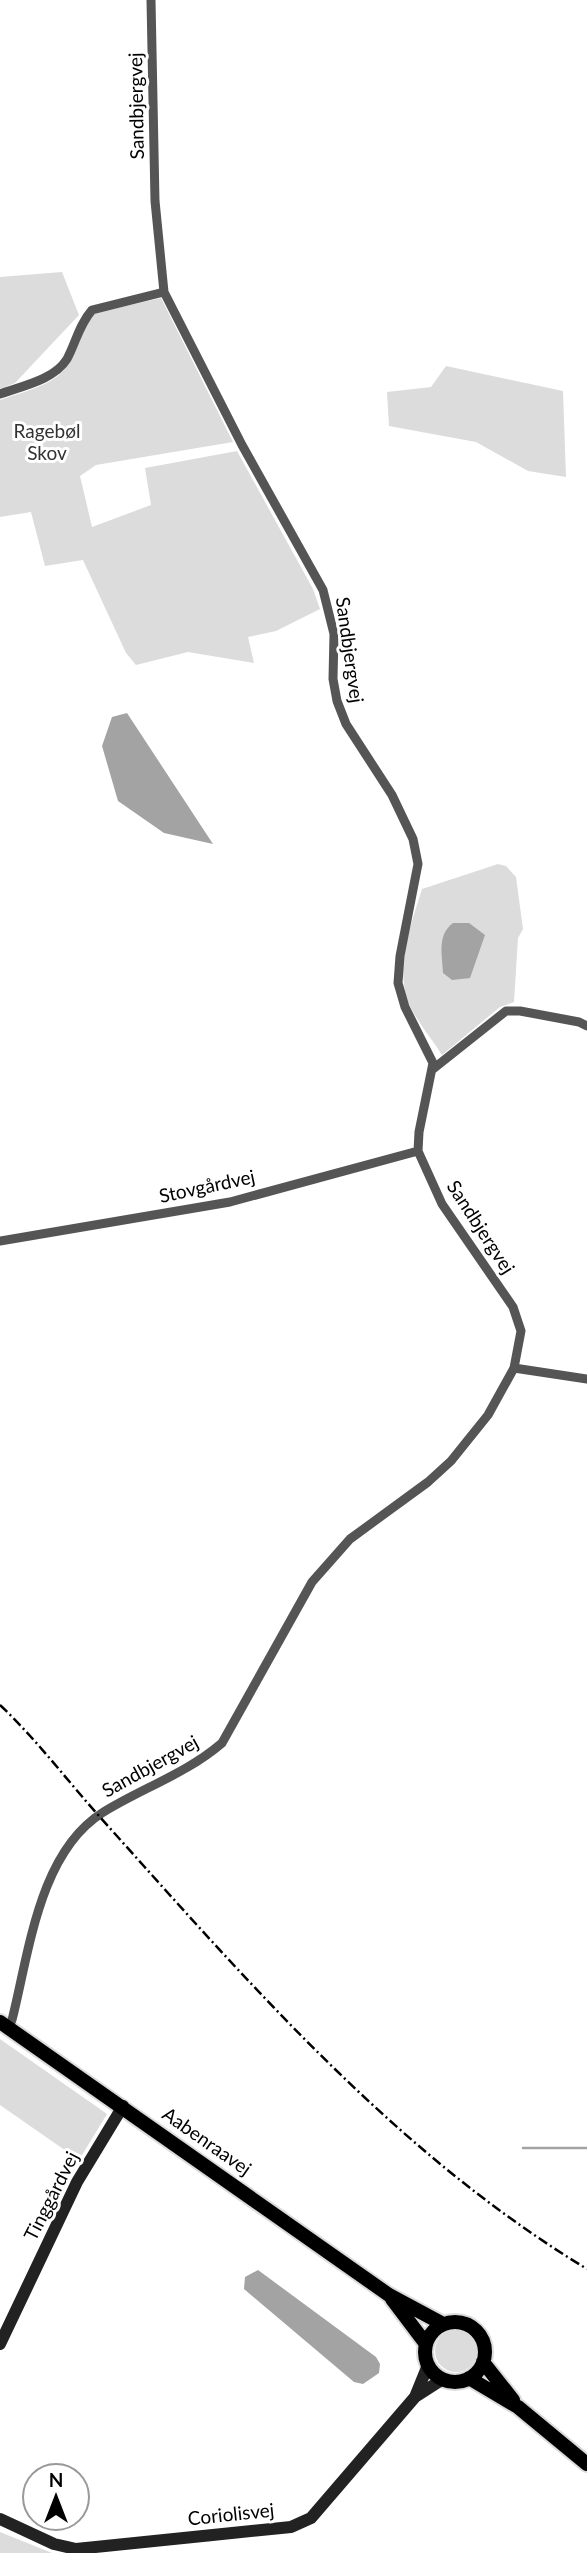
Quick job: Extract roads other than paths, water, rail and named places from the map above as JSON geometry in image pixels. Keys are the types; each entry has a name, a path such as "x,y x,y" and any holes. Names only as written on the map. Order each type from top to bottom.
{"main road":[{"name":"Aabenraavej","path":"4,2025 389,2295 443,2324"},
{"name":"Aabenraavej","path":"389,2295 426,2344"},
{"path":"461,2322 476,2331 485,2347 483,2362 469,2378 453,2381 443,2379 428,2365 426,2344 435,2329 443,2324 461,2322"},
{"path":"483,2362 519,2407"},
{"path":"469,2378 519,2407 587,2464"}],"street":[{"name":"Sandbjergvej","path":"151,0 155,201 164,292 242,445 323,590 334,634 333,678 337,701 346,724 392,795 413,839 418,864 400,956 398,983 405,1007 427,1046 433,1069"},
{"path":"0,394 55,372 66,360 84,319 92,310 164,292"},
{"path":"418,1151 419,1132 433,1069 506,1011 579,1022 587,1026"},
{"name":"Sandbjergvej","path":"4,2025 47,1882 65,1852 99,1815 190,1768 222,1743 312,1582 350,1539 428,1482 451,1461 488,1415 514,1368 521,1331 519,1318 442,1204 418,1151"},
{"name":"Stovgårdvej","path":"0,1241 230,1202 418,1151"},
{"path":"514,1368 587,1378"},
{"name":"Tinggårdvej","path":"0,2344 77,2182 122,2106"},
{"name":"Coriolisvej","path":"415,2397 428,2365"},
{"name":"Coriolisvej","path":"0,2519 54,2544 76,2549 291,2527 311,2518 415,2397 443,2379"}],"waterway":[{"path":"523,2148 587,2148"}],"railway":[{"path":"0,1705 211,1940 326,2061 450,2172 517,2223 587,2269"}],"park label":[{"name":"Ragebøl Skov","path":"47,442"}]}
